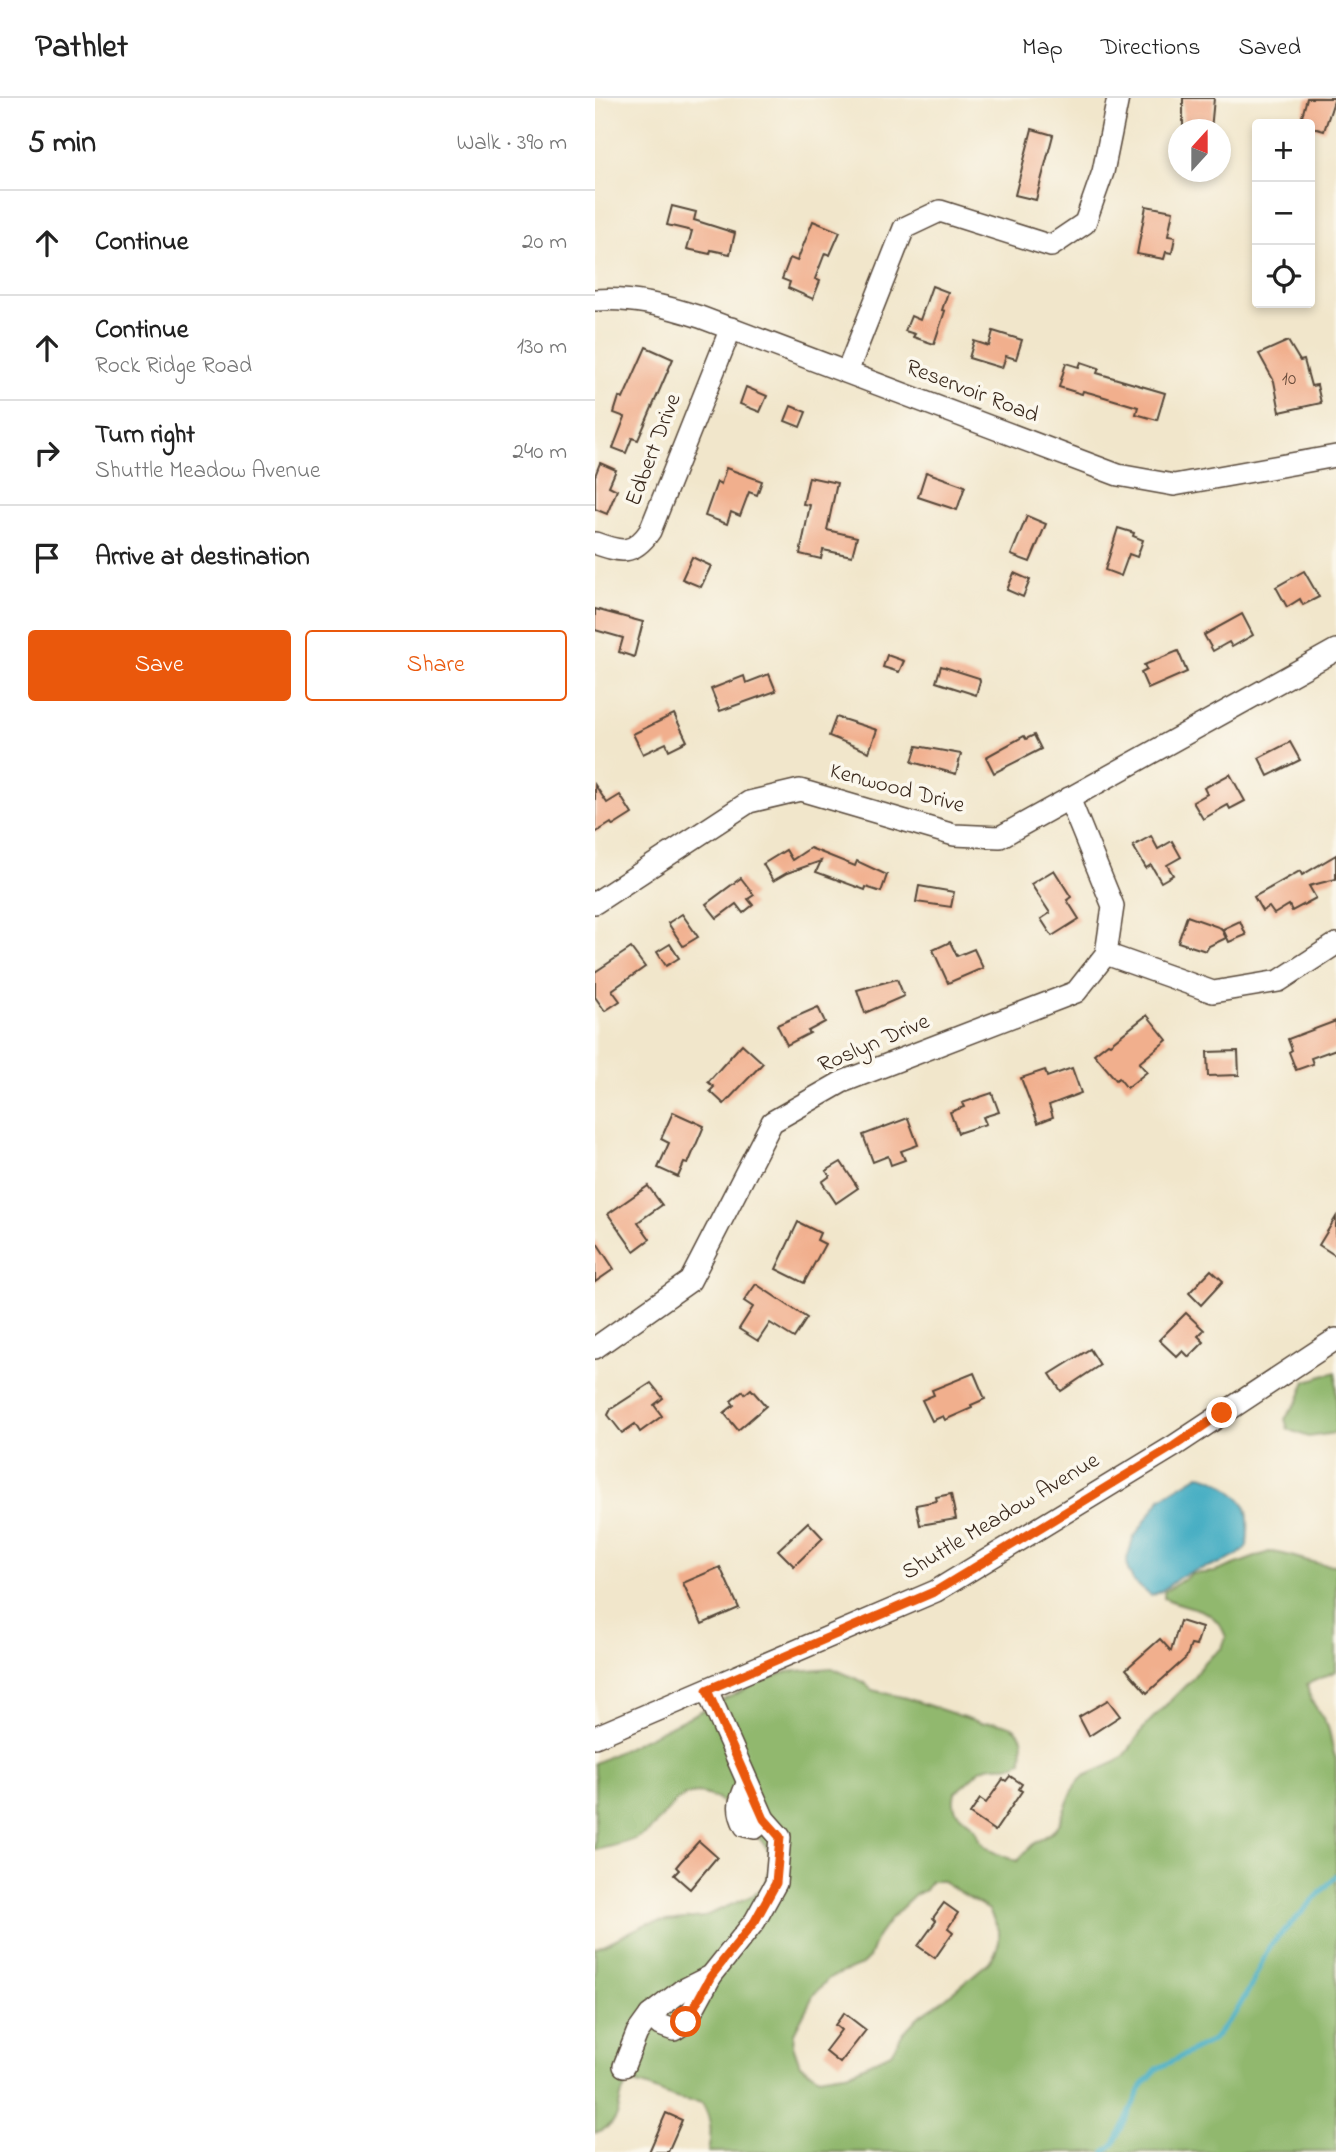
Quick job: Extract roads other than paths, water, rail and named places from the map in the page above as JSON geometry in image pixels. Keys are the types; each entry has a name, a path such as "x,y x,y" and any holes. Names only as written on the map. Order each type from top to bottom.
{"street":[{"path":"847,372 904,228 940,211 1051,246 1085,223 1103,172 1118,98"},
{"name":"Reservoir Road","path":"595,300 629,300 664,306 731,328 1118,475 1174,485 1336,456"},
{"name":"Edbert Drive","path":"595,543 623,551 633,549 643,542 650,531 731,328"},
{"name":"Kenwood Drive","path":"595,903 749,802 800,790 954,835 1000,837 1336,650"},
{"name":"Roslyn Drive","path":"595,1348 690,1281 772,1122 842,1082 1076,992 1106,954 1113,906 1069,798"},
{"path":"1106,954 1213,992 1279,981 1336,944"},
{"name":"Shuttle Meadow Avenue","path":"595,1737 936,1591 1174,1446 1336,1339"},
{"path":"624,2066 637,2033 650,2015 681,1991 711,1976 755,1921 776,1883 780,1837 764,1819 755,1829 745,1826 739,1814 747,1784 707,1690"}],"water":[{"path":"1199,1475 1225,1486 1245,1506 1248,1520 1247,1546 1233,1558 1188,1573 1151,1596 1133,1581 1128,1570 1127,1559 1133,1539 1161,1498"}],"waterway":[{"path":"1105,2152 1114,2144 1142,2086 1157,2069 1213,2040 1236,2012 1269,1947 1336,1876"}]}
